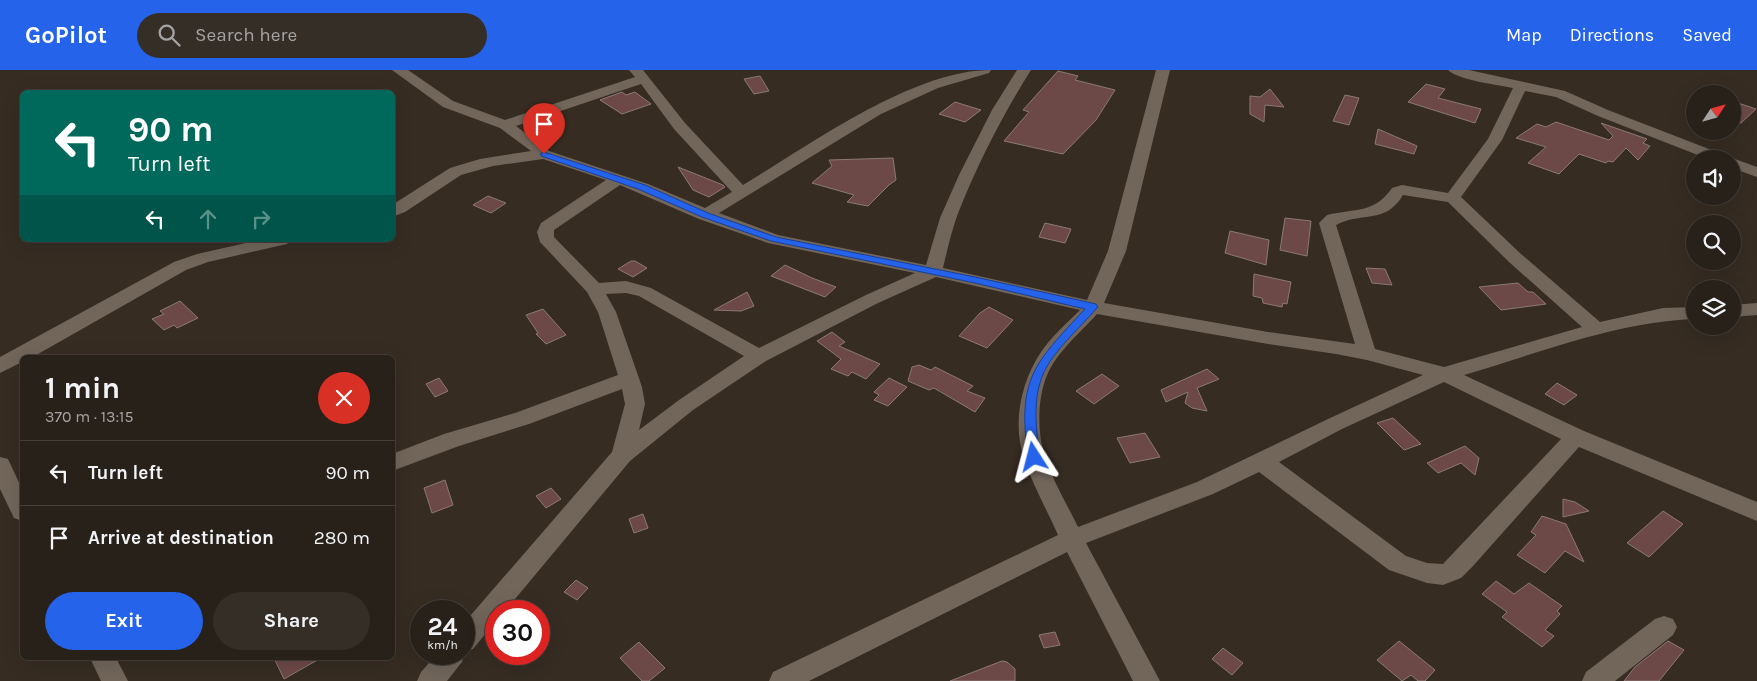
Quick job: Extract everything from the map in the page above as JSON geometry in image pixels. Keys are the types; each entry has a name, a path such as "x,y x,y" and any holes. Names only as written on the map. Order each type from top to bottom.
{"street":[{"path":"400,70 448,104 505,125 544,154 642,187 705,215 774,239 1092,307 1366,353 1444,374 1576,437 1757,512"},
{"path":"705,215 876,112 922,89 984,70"},
{"path":"933,272 948,218 967,175 1003,102 1024,70"},
{"path":"1147,681 1072,539 1034,457 1029,425 1032,392 1038,373 1049,355 1092,307 1117,251 1163,70"},
{"path":"1455,70 1560,94 1602,113 1699,150"},
{"path":"505,125 640,74 672,117 742,193"},
{"path":"1452,198 1495,140 1521,86"},
{"path":"395,210 460,170 486,163 544,154"},
{"path":"1741,166 1757,172"},
{"path":"618,179 547,227 544,232 546,238 594,289 607,312 630,380 635,404 622,455"},
{"path":"1366,353 1327,223 1380,210 1391,202 1398,191 1402,190 1452,198 1515,258 1596,330"},
{"path":"20,355 186,264 203,258 272,242"},
{"path":"475,628 622,455 686,405 759,356 872,299 933,272"},
{"path":"594,289 626,287 645,292 759,356"},
{"path":"1741,310 1757,309"},
{"path":"782,681 1072,539 1205,488 1335,424 1444,374 1596,330 1663,314 1686,313"},
{"path":"0,366 20,355"},
{"path":"395,461 452,440 522,419 630,380"},
{"path":"1261,462 1398,563 1427,573 1443,575 1452,572 1466,560 1576,437"},
{"path":"0,465 20,508"},
{"path":"1595,681 1664,627"},
{"path":"104,660 115,681"},
{"path":"430,681 444,665"}],"building":[{"path":"1058,71 1078,76 1075,80 1115,90 1096,120 1063,154 1004,141 1029,112 1023,110"},
{"path":"760,76 769,91 754,94 744,79"},
{"path":"1426,84 1445,89 1438,98 1481,109 1475,123 1408,102"},
{"path":"1270,89 1284,107 1265,105 1264,122 1250,114 1250,96 1260,97"},
{"path":"622,92 626,95 635,92 651,104 622,114 600,100"},
{"path":"1345,95 1359,98 1349,125 1333,121"},
{"path":"955,102 981,110 965,122 939,114"},
{"path":"1741,104 1756,109 1741,123"},
{"path":"1556,122 1609,140 1613,136 1601,123 1647,139 1643,143 1650,146 1638,160 1626,148 1613,162 1608,161 1606,163 1579,154 1559,174 1528,163 1546,147 1516,138 1537,124 1546,127"},
{"path":"1378,129 1417,146 1414,154 1375,144"},
{"path":"893,158 896,180 868,206 847,202 854,195 812,183 832,166 829,160"},
{"path":"678,167 725,187 709,197 693,190"},
{"path":"488,196 506,203 491,213 473,205"},
{"path":"1285,218 1311,221 1307,256 1280,250"},
{"path":"1045,223 1071,229 1065,243 1039,237"},
{"path":"1230,231 1269,240 1266,265 1225,253"},
{"path":"631,261 635,261 647,268 633,277 618,269"},
{"path":"785,265 836,287 825,297 771,276"},
{"path":"1366,268 1385,269 1392,285 1372,283"},
{"path":"1254,274 1291,282 1287,304 1283,303 1282,307 1263,303 1262,298 1253,296"},
{"path":"1518,283 1528,292 1533,292 1546,304 1501,310 1479,287"},
{"path":"747,292 754,306 741,311 714,310"},
{"path":"180,301 198,318 177,328 174,325 164,330 152,319 164,314 160,311"},
{"path":"989,307 1013,320 987,348 959,336 980,313"},
{"path":"543,309 566,335 546,344 536,334 538,333 526,315"},
{"path":"832,332 845,342 839,346 880,364 866,379 852,372 848,376 831,369 841,359 817,341"},
{"path":"919,365 931,370 935,367 973,386 967,391 985,398 975,412 934,388 929,390 908,381 912,367"},
{"path":"1207,369 1219,379 1197,388 1207,411 1192,408 1185,403 1188,392 1166,402 1161,390"},
{"path":"1102,374 1119,386 1094,404 1076,391"},
{"path":"439,378 448,391 435,397 426,384"},
{"path":"889,378 907,387 888,406 874,400 879,395 874,392"},
{"path":"1557,383 1577,395 1564,405 1545,394"},
{"path":"1393,418 1421,444 1404,450 1377,423"},
{"path":"1145,433 1160,457 1130,463 1117,438"},
{"path":"1465,446 1479,458 1475,475 1461,463 1438,473 1427,463"},
{"path":"445,480 453,505 432,513 424,488"},
{"path":"551,488 561,499 546,508 536,496"},
{"path":"1563,499 1575,502 1589,511 1563,517"},
{"path":"1663,511 1683,524 1649,557 1627,543"},
{"path":"643,514 648,528 634,533 629,519"},
{"path":"1542,516 1566,524 1584,562 1565,551 1545,573 1517,555 1536,535 1531,532"},
{"path":"576,580 588,588 577,600 564,592"},
{"path":"1496,581 1514,594 1529,583 1562,606 1557,611 1560,614 1545,630 1554,636 1542,647 1502,617 1507,612 1482,594"},
{"path":"1055,632 1060,645 1044,648 1039,635"},
{"path":"1399,641 1435,670 1425,681 1418,681 1411,675 1402,681 1377,660"},
{"path":"1668,641 1684,650 1659,681 1624,681 1635,667"},
{"path":"639,642 665,668 649,681 642,681 620,658"},
{"path":"1223,648 1243,663 1232,675 1212,659"},
{"path":"275,660 317,660 284,679"},
{"path":"1002,661 1007,662 1015,669 1015,681 950,681"}],"route":[{"path":"544,154 642,187 737,228 774,239 975,280 1092,307 1049,355 1038,373 1032,392 1029,425 1034,457"}]}
